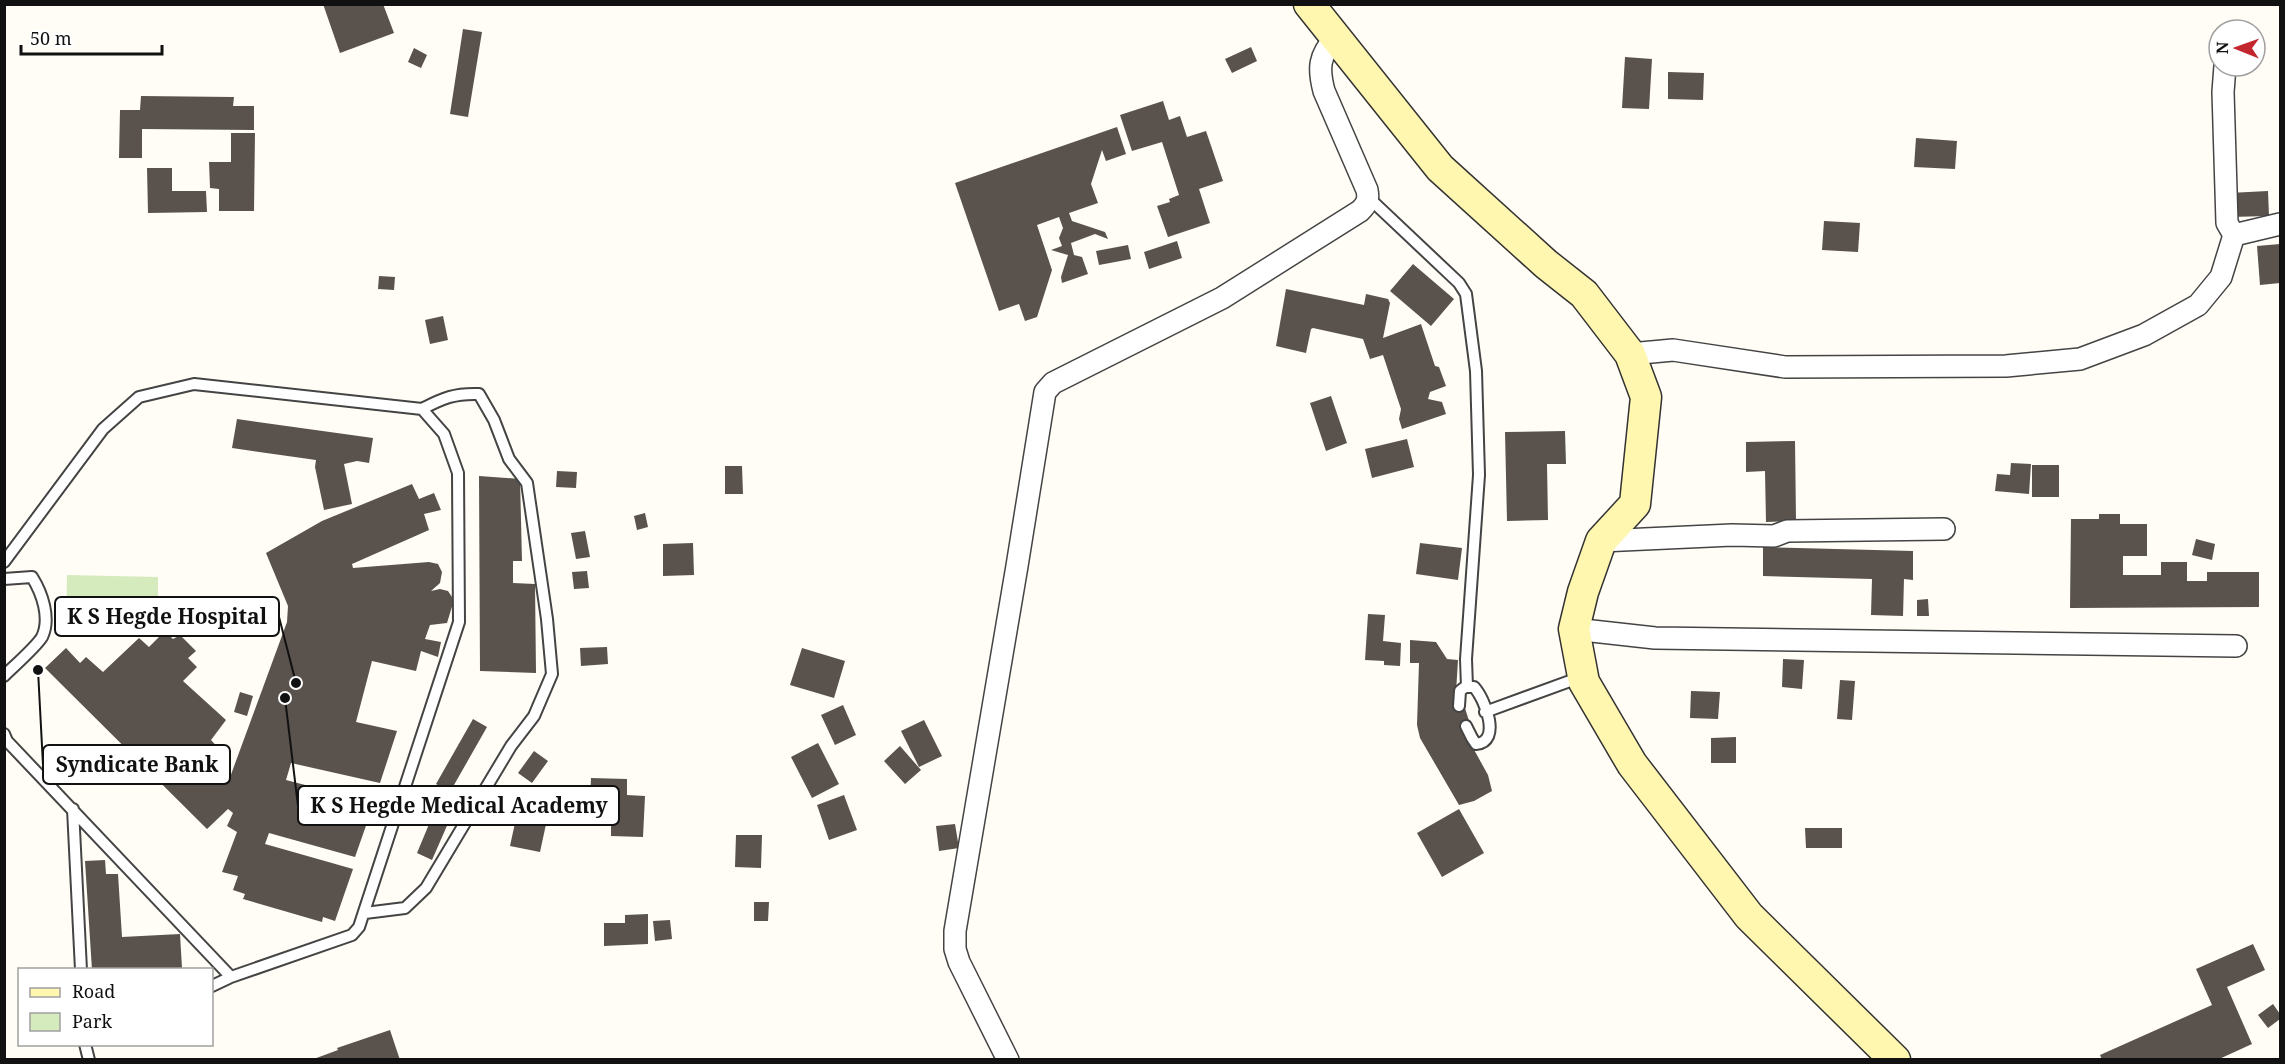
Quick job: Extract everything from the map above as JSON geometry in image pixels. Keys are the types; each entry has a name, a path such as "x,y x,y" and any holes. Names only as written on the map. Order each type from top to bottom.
{"main road":[{"path":"1309,4 1440,168 1546,264 1584,294 1630,354 1646,397 1635,504 1601,541 1582,592 1574,629 1584,682 1632,764 1749,916 1895,1059"}],"street":[{"path":"1008,1059 959,962 955,949 955,930 1045,392 1053,383 1222,298 1360,211 1368,198 1367,190 1320,77 1323,54 1335,38"},
{"path":"1630,354 1673,350 1785,367 2006,366 2080,359 2144,335 2198,305 2221,278 2234,235 2227,223 2224,78"},
{"path":"2234,235 2280,224"},
{"path":"1601,541 1732,535 1774,536 1787,531 1944,529"},
{"path":"1574,629 1654,638 2236,646"}],"lane":[{"path":"1368,198 1459,283 1466,294 1476,371 1479,475 1466,659 1467,687"},
{"path":"4,562 103,429 139,397 194,384 422,410 442,398 460,393 479,394 494,420 509,459 527,483 547,619 552,674 534,716 511,746 426,888 405,908 365,913"},
{"path":"213,986 231,977 352,935 359,927 365,913 459,622 458,473 444,434 422,410"},
{"path":"4,579 32,577 42,593 45,622 41,637 4,676"},
{"path":"1485,712 1583,676"},
{"path":"1459,706 1460,691 1471,686 1476,688 1490,731 1485,742 1476,744 1467,726"},
{"path":"4,734 8,741 231,977"},
{"path":"73,809 81,968"}],"green space":[{"path":"67,575 158,577 158,635 66,635"}],"building":[{"path":"323,4 383,4 394,33 340,53"},
{"path":"463,29 482,32 468,117 450,114"},
{"path":"1251,47 1257,61 1232,73 1225,59"},
{"path":"414,48 427,55 421,68 408,62"},
{"path":"1625,57 1652,59 1649,109 1622,108"},
{"path":"1668,72 1704,73 1703,100 1668,99"},
{"path":"141,96 234,97 233,106 254,106 254,130 142,129 142,158 119,158 120,110 140,110"},
{"path":"1163,101 1169,120 1180,116 1187,137 1206,131 1223,181 1199,189 1210,223 1168,237 1157,206 1170,202 1169,199 1179,195 1162,142 1132,151 1120,115"},
{"path":"1117,127 1126,154 1106,161 1102,150 1091,184 1098,203 1069,213 1072,221 1105,232 1108,239 1095,234 1071,243 1074,255 1082,257 1088,274 1062,283 1061,277 1068,255 1051,250 1062,246 1059,238 1063,228 1059,217 1037,225 1052,270 1037,317 1025,321 1019,304 999,311 955,183"},
{"path":"231,133 255,133 254,211 219,211 219,189 210,188 209,162 231,162"},
{"path":"1916,138 1957,141 1955,169 1914,167"},
{"path":"147,168 172,168 172,191 206,191 207,212 148,213"},
{"path":"2268,191 2269,216 2230,217 2229,193"},
{"path":"1824,221 1860,223 1858,252 1822,250"},
{"path":"1177,241 1182,258 1149,269 1144,252"},
{"path":"2280,244 2280,283 2260,285 2257,246"},
{"path":"1128,245 1131,259 1099,265 1096,251"},
{"path":"1413,264 1454,299 1431,326 1390,291"},
{"path":"379,276 395,277 394,290 378,289"},
{"path":"1286,289 1364,305 1366,294 1388,299 1390,303 1383,338 1421,324 1435,366 1439,367 1446,386 1430,392 1428,399 1442,402 1446,414 1402,429 1399,419 1401,409 1383,355 1370,359 1363,339 1313,328 1306,353 1276,346"},
{"path":"443,316 448,340 430,344 425,320"},
{"path":"1331,396 1347,443 1326,451 1310,403"},
{"path":"237,419 373,438 369,463 357,461 344,464 352,504 324,510 315,467 316,460 232,448"},
{"path":"1565,431 1566,464 1547,464 1548,520 1507,521 1505,432"},
{"path":"1407,439 1414,467 1372,478 1365,449"},
{"path":"1795,441 1796,521 1766,522 1765,471 1746,472 1746,442"},
{"path":"2011,463 2031,464 2029,494 1995,491 1997,474 2010,475"},
{"path":"2032,465 2059,465 2059,497 2032,497"},
{"path":"725,466 742,466 743,494 725,494"},
{"path":"557,471 577,472 576,488 556,487"},
{"path":"479,476 520,479 522,561 513,561 513,583 535,584 536,673 480,671"},
{"path":"412,484 419,499 434,493 441,510 424,514 429,530 352,564 353,568 429,562 438,564 442,572 440,583 431,591 440,589 448,591 454,600 447,623 430,625 425,639 441,642 438,657 421,651 416,671 372,661 356,722 397,731 380,783 291,763 286,780 374,803 355,857 269,833 265,844 353,869 335,921 323,917 322,922 243,899 245,894 233,890 238,876 222,872 237,832 227,826 233,813 228,809 207,829 45,668 66,648 80,663 86,657 103,672 139,638 149,647 165,631 173,639 180,635 196,651 188,658 197,667 183,681 226,720 211,740 223,753 208,768 219,778 229,780 287,622 288,606 266,553 322,521"},
{"path":"645,513 648,527 637,530 634,516"},
{"path":"2099,514 2120,514 2120,524 2147,524 2147,556 2123,556 2123,575 2161,575 2161,562 2187,562 2187,581 2207,581 2207,572 2259,572 2259,607 2070,608 2071,519 2099,519"},
{"path":"585,531 590,557 576,559 571,533"},
{"path":"2196,539 2215,544 2212,560 2192,555"},
{"path":"693,543 694,575 663,576 663,544"},
{"path":"1420,543 1462,548 1458,580 1416,574"},
{"path":"1763,547 1913,551 1913,580 1904,579 1903,616 1871,615 1872,579 1763,576"},
{"path":"587,571 589,588 574,589 572,572"},
{"path":"220,597 231,598 230,612 219,612"},
{"path":"1928,599 1929,616 1917,616 1917,600"},
{"path":"1368,614 1385,615 1383,641 1401,643 1400,666 1384,665 1384,661 1365,660"},
{"path":"1410,640 1436,642 1447,659 1458,660 1455,708 1464,705 1470,724 1462,728 1488,775 1492,791 1474,801 1459,805 1420,738 1417,725 1419,663 1410,663"},
{"path":"607,647 608,664 581,666 580,648"},
{"path":"802,648 845,661 834,698 790,685"},
{"path":"1783,659 1804,660 1802,689 1782,687"},
{"path":"1840,680 1855,681 1852,720 1837,719"},
{"path":"1691,691 1720,692 1718,719 1690,718"},
{"path":"240,692 253,696 247,716 234,712"},
{"path":"843,705 856,735 835,745 821,715"},
{"path":"473,719 487,727 450,792 436,784"},
{"path":"924,720 942,756 919,767 901,731"},
{"path":"1736,737 1736,763 1711,763 1711,738"},
{"path":"818,743 839,784 812,798 791,757"},
{"path":"900,746 921,770 905,784 884,761"},
{"path":"534,751 548,761 532,783 518,773"},
{"path":"591,778 627,779 627,795 645,796 643,837 611,836 611,826 589,825"},
{"path":"844,795 857,830 829,840 817,805"},
{"path":"437,805 453,812 432,860 417,853"},
{"path":"518,809 548,815 540,852 510,846"},
{"path":"1459,809 1484,853 1442,877 1417,833"},
{"path":"955,824 959,848 939,851 936,826"},
{"path":"1805,828 1842,828 1842,848 1806,848"},
{"path":"736,835 762,835 761,868 735,867"},
{"path":"105,860 106,874 118,874 122,937 180,934 182,968 92,968 85,861"},
{"path":"754,902 769,902 768,921 754,921"},
{"path":"648,914 648,944 604,946 604,923 625,923 625,915"},
{"path":"670,920 672,939 655,941 653,921"},
{"path":"2253,944 2265,970 2227,987 2252,1044 2217,1060 2102,1060 2100,1055 2212,1005 2196,969"},
{"path":"2273,1004 2280,1014 2280,1019 2268,1028 2258,1015"},
{"path":"390,1030 400,1060 311,1060 338,1050 337,1048"}],"place":[{"name":"Syndicate Bank","path":"38,670"},
{"name":"K S Hegde Hospital","path":"296,683"},
{"name":"K S Hegde Medical Academy","path":"285,698"}]}
